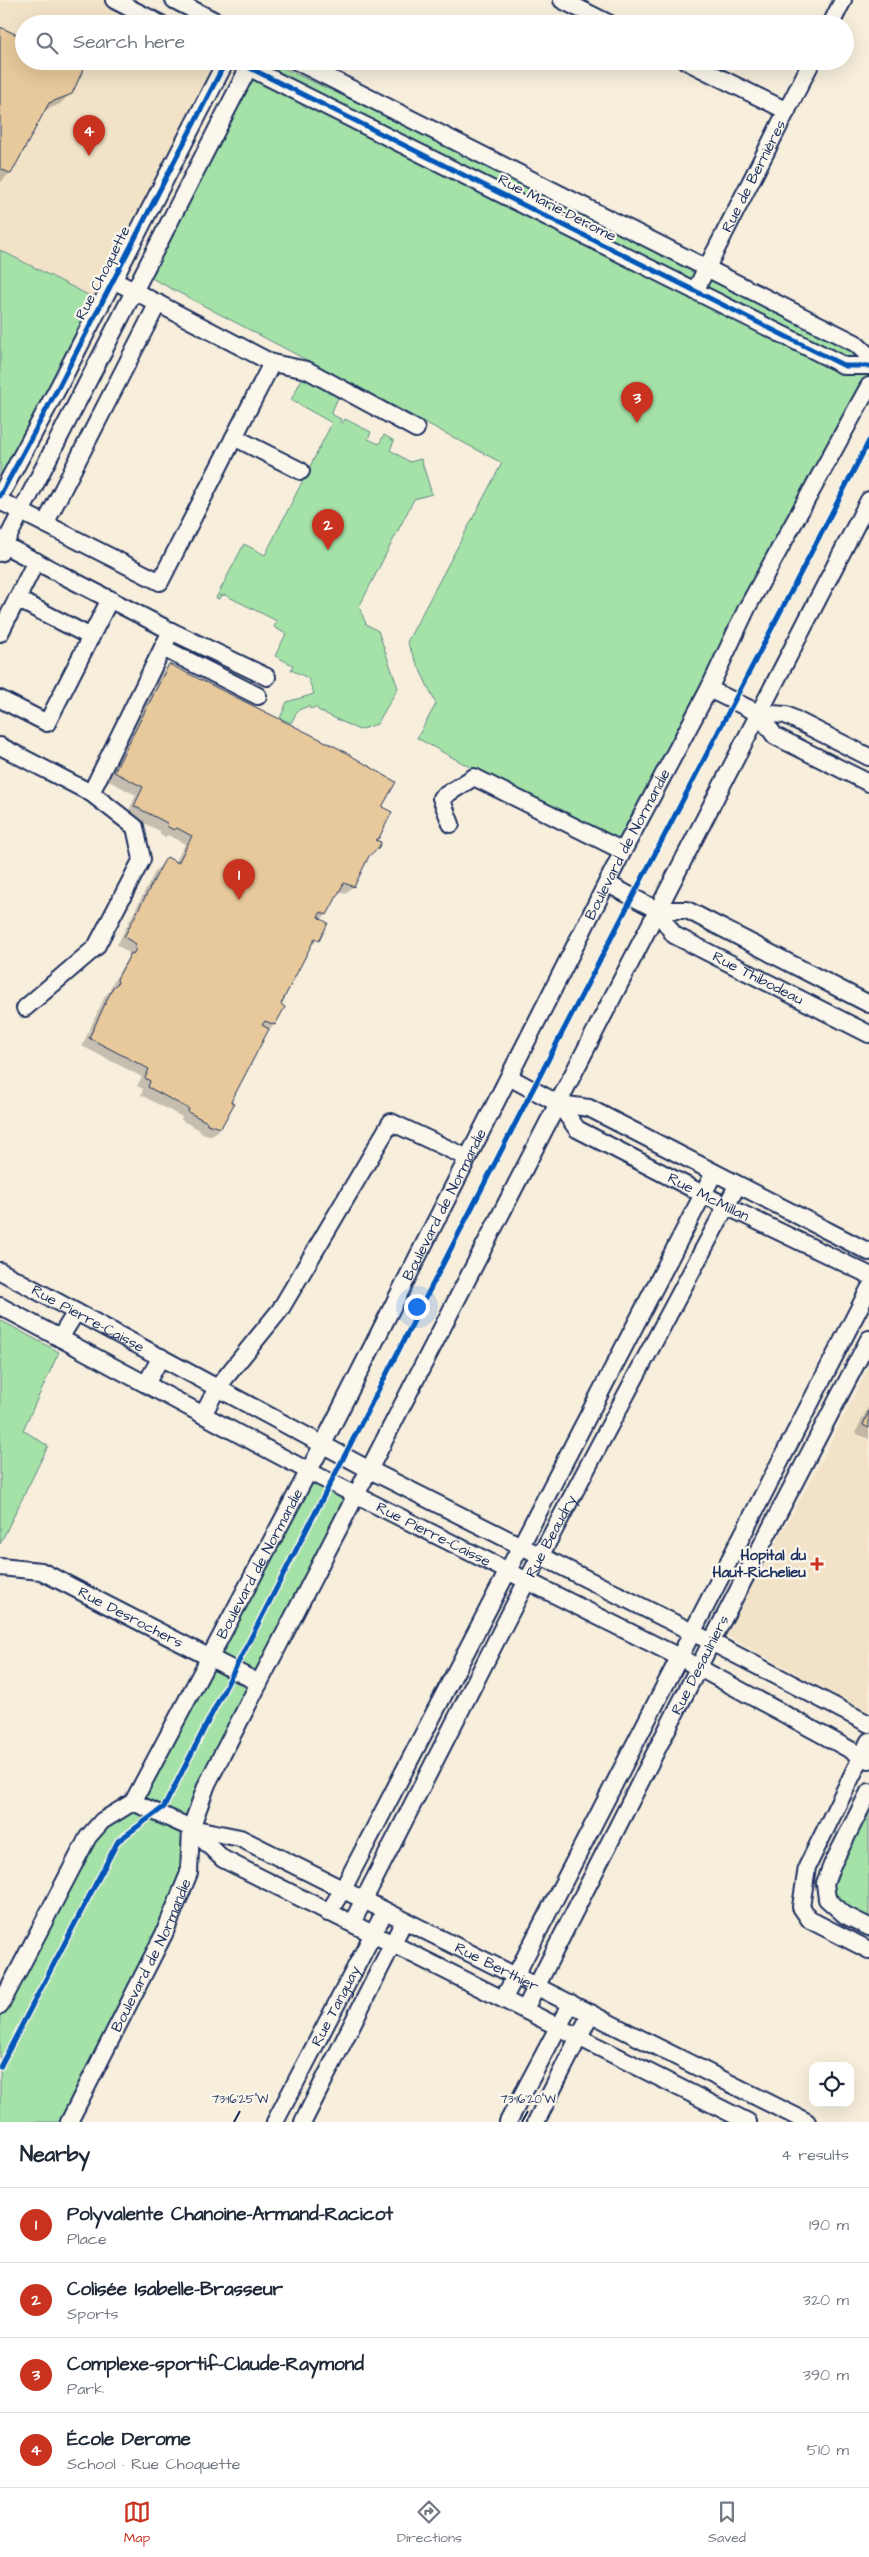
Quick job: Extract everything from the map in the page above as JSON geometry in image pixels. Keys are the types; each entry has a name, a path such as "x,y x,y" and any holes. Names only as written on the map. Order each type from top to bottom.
{"street":[{"path":"114,0 143,15"},
{"path":"174,0 203,15"},
{"path":"562,0 592,15"},
{"path":"836,15 843,0"},
{"name":"Rue Choquette","path":"0,496 59,386 221,70"},
{"path":"243,70 134,291 21,512 1,547 36,561 171,631 267,677"},
{"name":"Rue Marie-Derome","path":"260,70 845,366 869,366"},
{"name":"Rue Marie-Derome","path":"314,70 855,343 869,356"},
{"path":"704,70 787,111"},
{"name":"Rue de Bernières","path":"695,291 808,70"},
{"path":"113,280 272,363 307,370 416,429"},
{"path":"45,524 158,303"},
{"path":"0,501 160,582 272,363"},
{"path":"59,386 80,397"},
{"name":"Boulevard de Normandie","path":"133,1802 323,1444 608,884 623,851 709,689 747,608 869,386"},
{"path":"234,437 301,471"},
{"name":"Boulevard de Normandie","path":"69,2122 164,1934 189,1872 191,1828 208,1784 355,1494 559,1104 869,500"},
{"path":"0,633 36,561"},
{"path":"17,599 91,637"},
{"path":"0,700 47,723 110,599"},
{"path":"92,793 171,631"},
{"path":"162,648 258,696"},
{"path":"709,689 758,713 786,715 869,757"},
{"path":"758,713 775,736 869,783"},
{"path":"0,746 92,793 135,827 142,859 96,947 25,1008"},
{"path":"451,824 441,798 474,777 623,851"},
{"name":"Rue Thibodeau","path":"608,884 657,910 674,935 869,1034"},
{"name":"Rue Thibodeau","path":"657,910 687,910 869,1004"},
{"name":"Rue McMillan","path":"509,1077 559,1104 588,1108 869,1252"},
{"name":"Rue McMillan","path":"559,1104 577,1129 726,1206 869,1275"},
{"path":"203,1415 217,1388 280,1310 391,1122 468,1158"},
{"name":"Rue Beaudry","path":"328,1913 342,1891 506,1570 714,1173"},
{"name":"Rue Beaudry","path":"352,1923 541,1556 737,1186"},
{"name":"Rue Pierre-Caisse","path":"0,1271 368,1469 692,1632 869,1724"},
{"name":"Rue Desaulniers","path":"504,1998 869,1289"},
{"name":"Rue Pierre-Caisse","path":"0,1306 308,1471 679,1657 865,1758"},
{"path":"60,1338 76,1312"},
{"name":"Rue Desaulniers","path":"525,2009 700,1668 711,1642 869,1339"},
{"path":"620,1353 643,1365"},
{"path":"146,1384 161,1357"},
{"path":"777,1469 796,1479"},
{"name":"Rue Desrochers","path":"0,1566 41,1571 259,1683"},
{"path":"441,1697 462,1708"},
{"path":"869,1741 865,1758 807,1867 801,1907 810,1920 869,1950"},
{"path":"398,1782 419,1793"},
{"path":"869,1792 832,1865 825,1883 827,1899 846,1915 869,1927"},
{"path":"0,2006 88,1837 102,1820 133,1802"},
{"name":"Rue Berthier","path":"133,1802 191,1828 240,1838 342,1891 364,1900 591,2013 800,2120"},
{"name":"Rue Berthier","path":"191,1828 223,1859 328,1913 504,1998 748,2122"},
{"path":"586,1840 607,1851"},
{"path":"801,1907 827,1899"},
{"name":"Rue Tanguay","path":"275,2122 385,1911"},
{"name":"Rue Tanguay","path":"286,2100 305,2117 394,1945 404,1921"},
{"path":"508,2122 571,2003"},
{"path":"536,2122 591,2013"}],"shaded area":[{"path":"0,0 114,0 143,15 15,15 15,70 221,70 98,300 0,250"},
{"name":"Hopital du Haut-Richelieu","path":"869,1366 869,1713 725,1635 818,1467"}],"green space":[{"path":"241,70 288,70 707,268 869,354 869,382 623,851 417,738 436,704 407,642 502,463 138,271"},
{"path":"0,250 98,300 0,489"},
{"path":"303,377 339,395 331,414 341,419 340,423 342,424 345,419 371,432 368,439 379,444 384,435 394,441 390,450 410,462 421,459 432,494 414,499 359,607 366,624 378,631 398,688 377,724 359,730 318,710 316,707 310,709 309,706 298,710 291,723 280,718 287,702 314,694 308,678 291,670 293,665 275,656 286,634 274,627 277,621 225,595 220,596 219,599 216,598 244,544 265,555 332,423 291,400"},
{"path":"0,1320 59,1352 23,1430 48,1446 0,1544"},
{"path":"308,1471 355,1494 208,1784 189,1873 69,2122 0,2122 0,2006 88,1837 133,1802"},
{"path":"869,1807 869,1921 848,1910 833,1896 831,1885"}],"building":[{"path":"0,27 15,34 15,70 83,70 72,94 49,103 11,174 0,168"},
{"path":"169,664 338,748 396,782 382,807 392,812 379,838 375,840 381,842 379,847 369,856 354,887 344,883 327,915 321,912 318,917 328,923 319,941 315,938 281,1004 285,1007 275,1025 265,1021 262,1025 269,1029 231,1102 234,1104 221,1128 207,1124 207,1122 188,1112 189,1109 148,1087 150,1081 145,1078 149,1069 89,1038 113,987 118,983 117,979 131,953 133,954 136,949 134,948 136,944 124,937 164,861 167,857 178,863 192,836 177,828 174,830 168,827 167,823 134,806 143,787 114,772"},
{"path":"869,1411 869,1428 863,1425"}],"cycle path":[{"path":"0,496 59,386 221,70"},
{"path":"254,70 845,366 869,366"},
{"path":"0,2067 118,1841 164,1807 869,441"}],"place":[{"name":"École Derome","path":"89,156"},
{"name":"Complexe-sportif-Claude-Raymond","path":"637,423"},
{"name":"Colisée Isabelle-Brasseur","path":"328,550"},
{"name":"Polyvalente Chanoine-Armand-Racicot","path":"239,900"},
{"name":"Hopital du Haut-Richelieu","path":"817,1564"}]}
